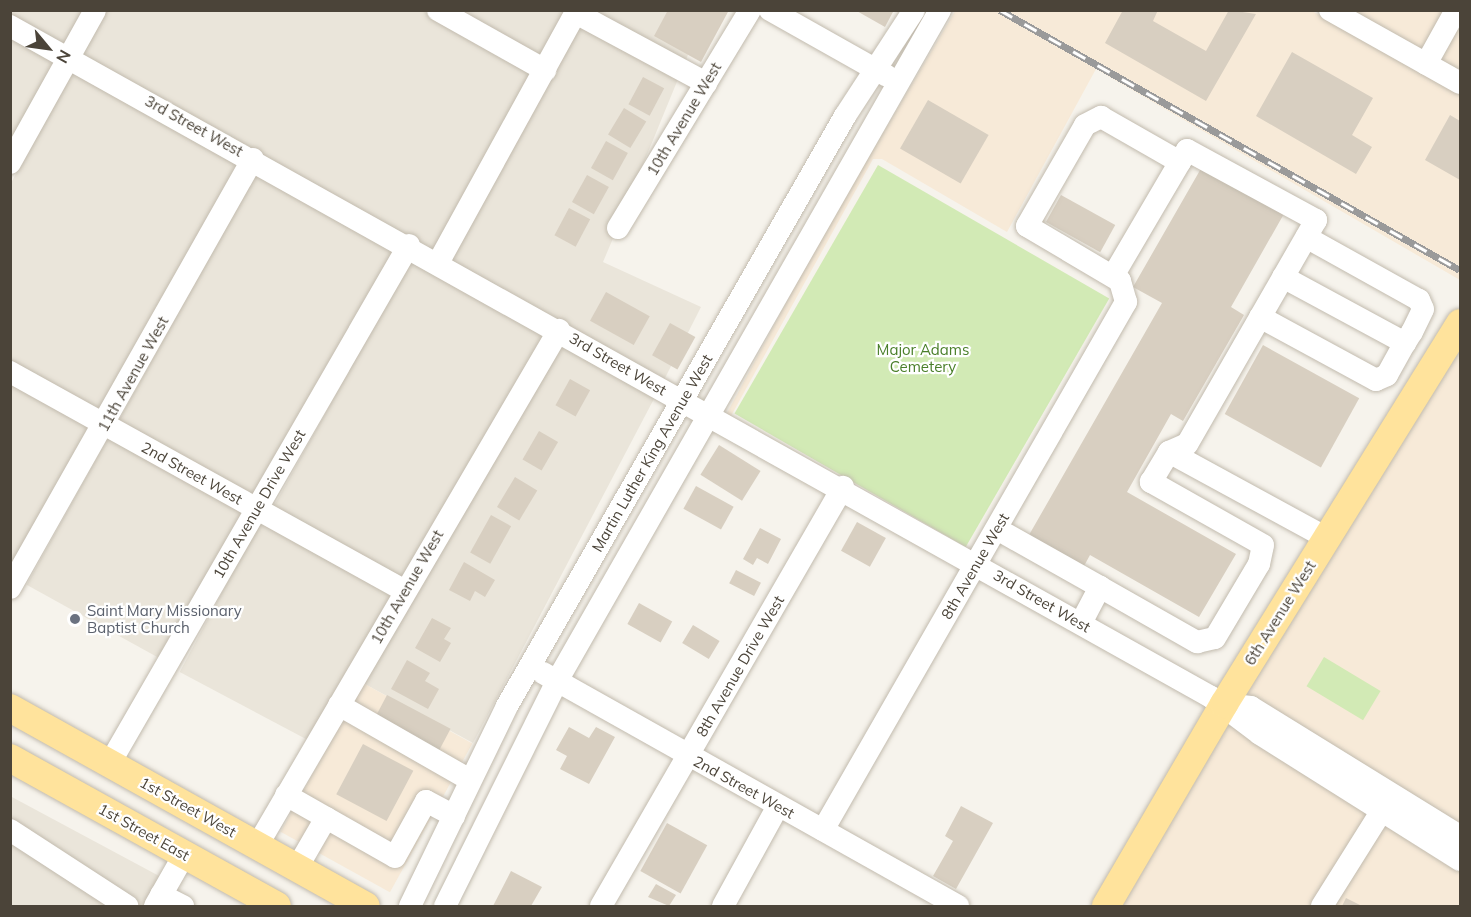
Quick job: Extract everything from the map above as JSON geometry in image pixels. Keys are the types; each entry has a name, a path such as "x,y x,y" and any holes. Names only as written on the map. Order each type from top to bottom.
{"main road":[{"name":"6th Avenue West","path":"1106,906 1224,704 1461,323"},
{"name":"1st Street West","path":"10,708 366,906"},
{"name":"1st Street East","path":"10,758 277,906"}],"street":[{"path":"10,164 95,10"},
{"path":"438,10 545,70"},
{"name":"10th Avenue West","path":"618,228 750,10"},
{"path":"770,10 899,82"},
{"name":"Martin Luther King Avenue West","path":"410,906 470,780 530,666 875,69 914,10"},
{"name":"Martin Luther King Avenue West","path":"445,906 557,681 940,10"},
{"path":"1330,10 1461,83"},
{"path":"1426,64 1456,10"},
{"path":"438,263 576,12 706,83"},
{"name":"3rd Street West","path":"10,26 409,246 709,416 843,487 1224,704 1260,734 1388,802 1461,836"},
{"path":"997,529 1197,642 1215,638 1259,564 1263,545 1151,482 1169,452 1187,444 1317,220 1187,150 1180,162 1113,276 1027,226 1085,125 1101,117 1180,162"},
{"name":"11th Avenue West","path":"10,588 105,424 253,159"},
{"path":"1260,317 1376,380 1387,375 1422,314 1422,302 1306,237"},
{"name":"10th Avenue Drive West","path":"110,763 409,246"},
{"name":"8th Avenue West","path":"823,830 1126,302 1120,281 1113,276"},
{"path":"1283,277 1405,343"},
{"name":"10th Avenue West","path":"257,846 559,330"},
{"name":"2nd Street West","path":"10,372 405,591"},
{"path":"1169,452 1327,538"},
{"name":"8th Avenue Drive West","path":"601,906 843,487"},
{"path":"1081,623 1100,587"},
{"name":"2nd Street West","path":"530,666 952,905"},
{"path":"339,705 470,780"},
{"path":"286,795 395,857 426,801 454,816"},
{"path":"1322,906 1388,802"},
{"name":"3rd Street West","path":"1388,802 1461,860"},
{"path":"723,906 778,806"},
{"path":"297,868 326,818"},
{"path":"10,830 50,853 78,878 127,906"},
{"path":"183,906 158,901 184,855"}],"shaded area":[{"path":"421,10 533,73 434,251 80,55 106,11"},
{"path":"10,11 84,11 64,46 11,17"},
{"path":"455,11 566,11 541,58"},
{"path":"587,11 706,11 637,179 606,230 614,236 603,262 701,307 664,380 451,260"},
{"path":"955,11 1312,11 1460,93 1460,280 1096,69 1007,232 882,159 873,159 731,416 726,415 817,245"},
{"path":"1347,11 1445,11 1421,52"},
{"path":"1460,21 1460,74 1438,61"},
{"path":"11,36 56,60 11,144"},
{"path":"72,69 241,162 101,412 11,362 11,183"},
{"path":"257,171 396,248 257,499 118,422"},
{"path":"412,257 547,332 407,584 272,510"},
{"path":"1460,340 1460,826 1239,697"},
{"path":"563,342 656,395 473,743 363,683"},
{"path":"11,381 92,427 11,568"},
{"path":"109,436 245,511 162,660 27,585"},
{"path":"260,521 393,592 313,743 180,672"},
{"path":"363,683 472,744 390,892 281,832"},
{"path":"1226,719 1460,869 1460,906 1117,906"},
{"path":"10,796 161,877 144,906 11,906"}],"green space":[{"name":"Major Adams Cemetery","path":"878,165 1109,298 966,547 734,414"},
{"path":"1324,657 1381,691 1363,720 1306,686"}],"building":[{"path":"668,10 729,10 701,62 654,36"},
{"path":"855,10 894,10 885,27"},
{"path":"1123,10 1158,10 1153,21 1206,51 1229,10 1256,14 1206,101 1105,43"},
{"path":"1292,52 1373,98 1352,135 1372,147 1356,174 1256,116"},
{"path":"643,77 664,88 650,116 628,104"},
{"path":"928,100 989,135 961,183 900,148"},
{"path":"624,108 646,121 630,148 608,135"},
{"path":"1450,115 1460,121 1460,180 1425,160"},
{"path":"606,141 628,153 613,180 591,168"},
{"path":"1203,165 1285,212 1231,307 1244,315 1183,421 1171,414 1127,492 1236,554 1199,617 1090,555 1084,566 1029,535 1162,303 1133,287"},
{"path":"587,175 609,187 594,214 572,202"},
{"path":"1061,195 1115,225 1100,252 1046,222"},
{"path":"569,208 590,219 576,247 554,235"},
{"path":"606,292 650,316 634,345 590,321"},
{"path":"670,323 695,337 677,369 652,355"},
{"path":"1263,345 1359,398 1321,467 1225,414"},
{"path":"570,379 590,390 576,416 555,405"},
{"path":"539,431 558,442 542,471 522,460"},
{"path":"719,445 761,471 742,501 700,475"},
{"path":"515,477 537,490 519,520 497,507"},
{"path":"696,486 734,507 721,530 683,509"},
{"path":"491,515 511,526 490,564 470,553"},
{"path":"857,522 886,538 870,567 841,551"},
{"path":"760,528 781,539 768,564 757,558 753,565 743,559"},
{"path":"464,562 495,580 485,597 475,591 470,601 449,590"},
{"path":"736,570 761,583 754,596 729,583"},
{"path":"639,603 672,621 661,642 627,624"},
{"path":"432,618 451,628 444,639 451,643 440,662 415,648"},
{"path":"693,625 720,641 709,659 682,643"},
{"path":"407,660 430,673 425,681 439,689 428,709 391,689"},
{"path":"387,695 451,729 438,752 375,718"},
{"path":"569,727 589,738 596,727 615,737 589,784 560,769 567,756 556,750"},
{"path":"363,744 413,771 387,821 336,794"},
{"path":"961,806 993,823 956,889 933,876 953,841 945,836"},
{"path":"667,823 707,845 681,893 640,871"},
{"path":"511,871 542,887 531,906 493,906"},
{"path":"656,884 676,895 669,906 648,897"},
{"path":"1346,898 1362,906 1342,906"}],"railway":[{"path":"1000,10 1460,270"}],"place":[{"name":"Saint Mary Missionary Baptist Church","path":"75,619"}]}
